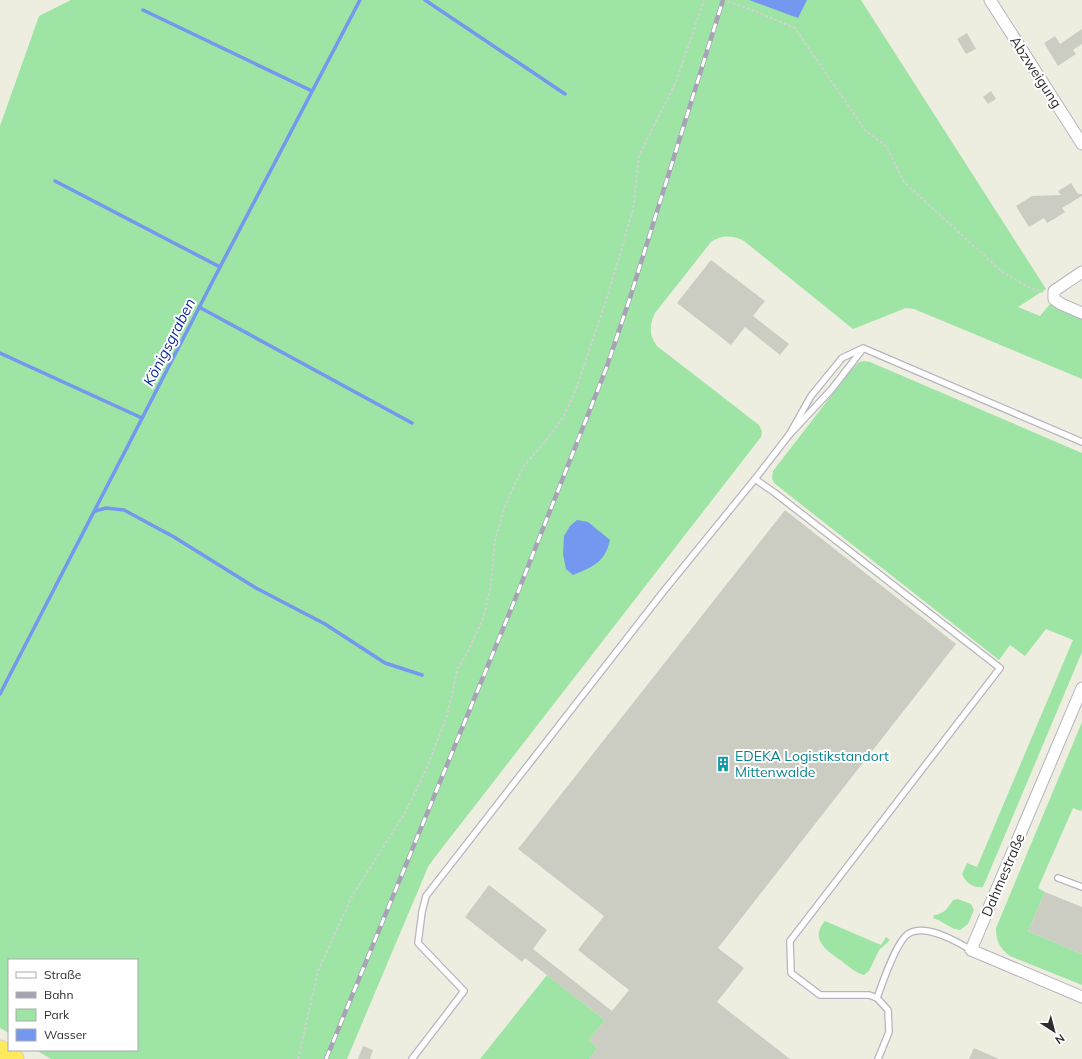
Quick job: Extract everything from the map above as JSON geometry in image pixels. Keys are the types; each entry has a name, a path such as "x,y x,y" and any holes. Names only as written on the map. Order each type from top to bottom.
{"highway":[{"path":"0,1051 12,1059"}],"street":[{"name":"Abzweigung","path":"990,0 1082,144"},
{"path":"1082,272 1054,294 1054,299 1061,304 1082,313"},
{"name":"Dahmestraße","path":"971,950 1082,688"},
{"path":"971,950 1082,997"}],"lane":[{"path":"412,1059 464,991 418,943 422,912 426,896 658,598 789,435 831,390 863,348"},
{"path":"789,435 811,396 842,358 863,348 1082,442"},
{"path":"754,479 775,493 1000,668 790,941 791,973 820,995 869,995 877,998 888,1010 889,1032 878,1059"},
{"path":"1058,878 1082,887"},
{"path":"877,998 900,942 908,934 918,931 929,932 951,938 971,950"}],"path":[{"path":"298,1059 318,971 321,964 352,896 406,813 426,770 448,716 458,667 466,655 482,619 490,590 495,540 505,506 523,467 548,438 564,416 576,389 606,301 633,210 639,155 676,82 704,0"},
{"path":"723,0 747,8 795,28 865,130 886,146 904,182 1001,271 1028,287 1054,294"}],"green space":[{"path":"71,0 861,0 1046,289 1018,307 1040,316 1051,303 1058,309 1082,319 1082,379 914,309 906,308 853,329 744,241 735,238 723,237 711,242 655,313 651,326 652,338 657,346 759,425 762,431 761,437 428,867 347,1059 51,1059 38,1051 138,1051 138,959 8,959 8,1032 0,1028 0,126 39,16"},
{"path":"859,362 870,362 1082,453 1082,652 983,887 976,887 970,884 962,874 967,863 977,867 1073,640 1046,629 1025,656 1010,645 999,660 774,483 772,478 773,471 851,370"},
{"path":"1082,722 1082,808 1081,811 1073,808 1038,888 1045,892 1028,931 1082,954 1082,985 1010,956 999,944 996,928"},
{"path":"958,899 971,904 974,910 968,924 960,930 933,918 934,915 945,910 953,900"},
{"path":"825,921 881,945 886,937 890,940 879,950 869,971 864,975 850,968 822,945 819,934 820,928"},
{"path":"547,975 605,1020 589,1040 598,1048 589,1059 480,1059"}],"water":[{"path":"749,0 807,0 798,18"},
{"path":"577,520 588,522 610,540 605,554 597,563 573,575 566,569 563,554 564,536 570,526"}],"building":[{"path":"1082,29 1082,44 1073,50 1076,54 1058,66 1044,43 1055,36 1060,44"},
{"path":"967,33 976,49 966,54 957,39"},
{"path":"991,91 996,99 988,104 983,97"},
{"path":"1071,183 1078,194 1082,194 1082,196 1062,208 1065,212 1054,219 1047,223 1044,218 1029,227 1016,206 1032,196 1061,195 1058,191"},
{"path":"711,260 765,301 753,316 789,344 780,355 745,327 731,345 677,303"},
{"name":"EDEKA Logistikstandort Mittenwalde","path":"785,510 956,644 718,948 744,968 717,1002 790,1059 589,1059 598,1048 589,1040 605,1020 525,958 522,962 465,917 489,885 547,930 533,949 612,1011 629,990 578,950 604,916 518,849"},
{"path":"1045,892 1082,907 1082,954 1028,931"},
{"path":"363,1046 373,1050 370,1059 358,1059"},
{"path":"974,1048 999,1059 969,1059"}],"waterway":[{"name":"Königsgraben","path":"0,694 220,267 360,0"},
{"path":"425,0 565,94"},
{"path":"143,10 312,91"},
{"path":"55,181 220,267"},
{"path":"199,307 412,423"},
{"path":"0,353 142,418"},
{"path":"95,511 106,508 124,510 174,537 256,588 325,624 385,663 422,675"}],"railway":[{"path":"326,1059 514,602 606,369 629,301 723,0"}],"place":[{"name":"EDEKA Logistikstandort Mittenwalde","path":"723,764"}]}
